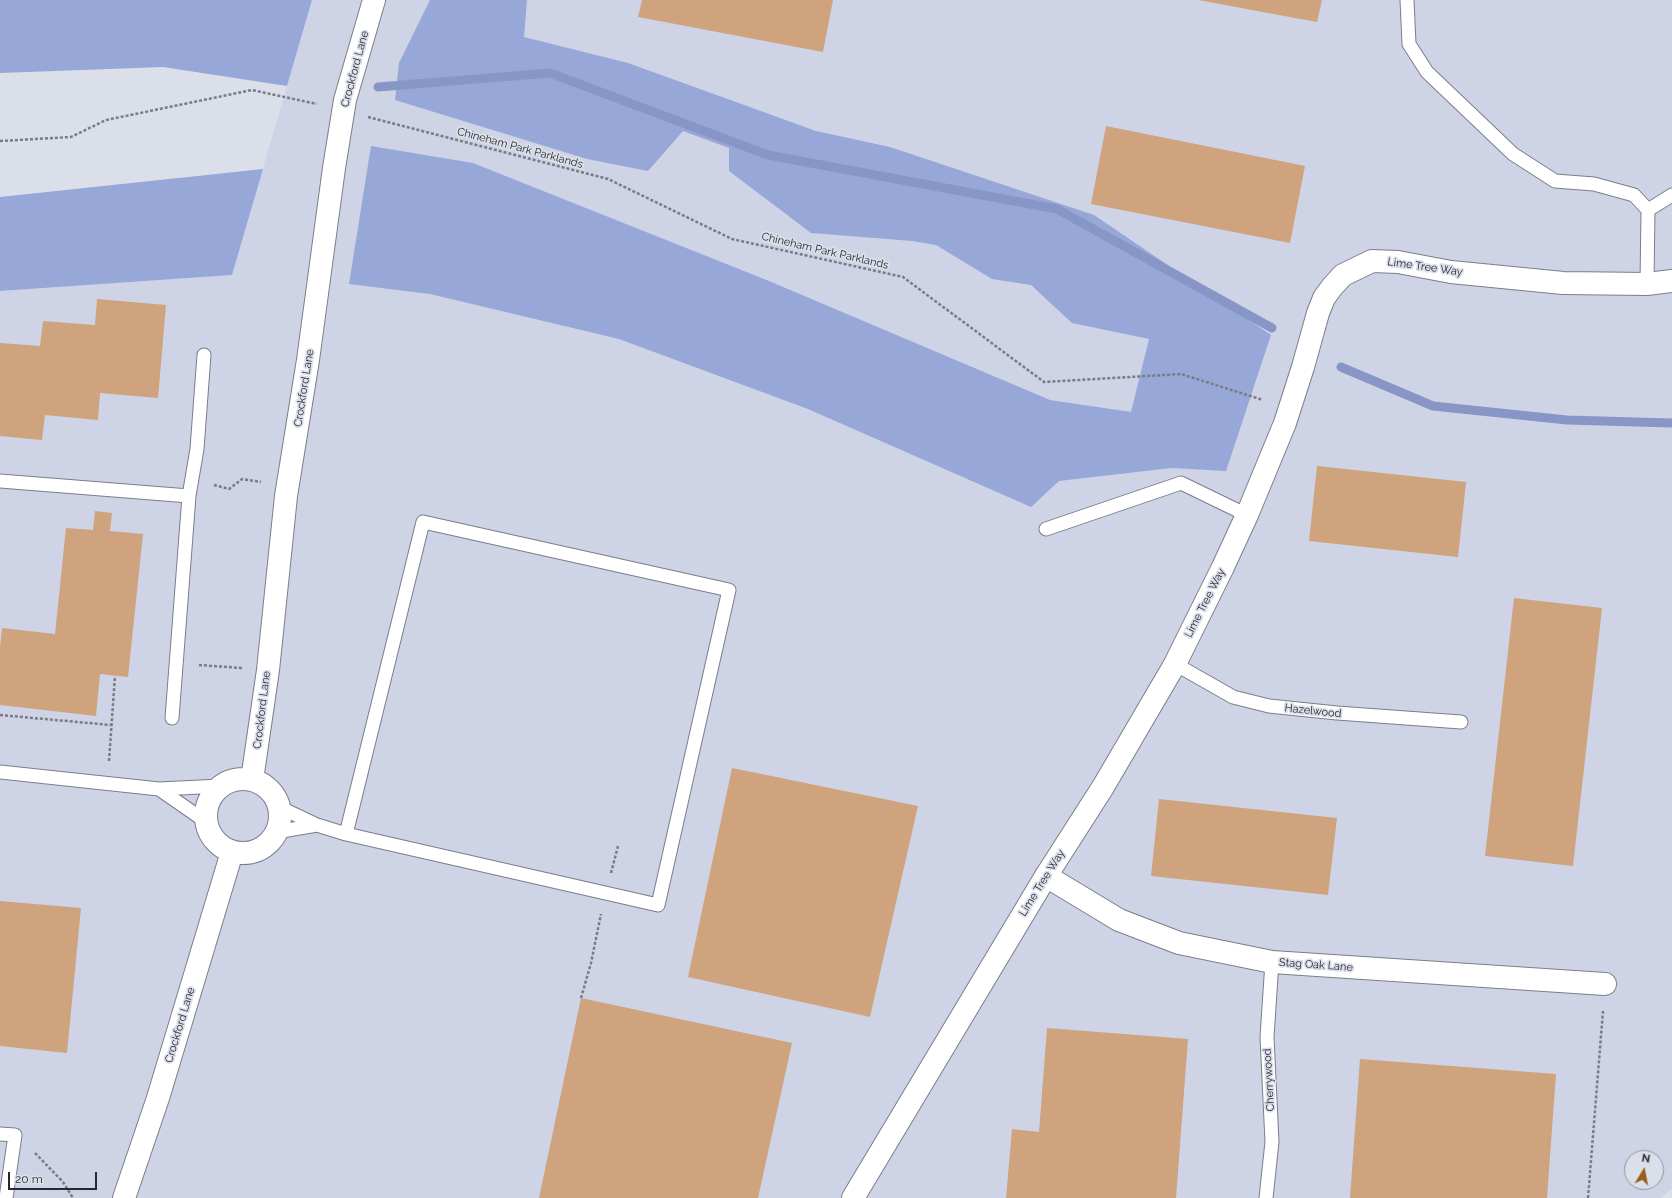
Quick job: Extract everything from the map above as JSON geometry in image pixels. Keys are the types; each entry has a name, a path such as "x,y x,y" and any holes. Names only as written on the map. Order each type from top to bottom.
{"street":[{"name":"Crockford Lane","path":"252,780 268,670 286,496 308,360 334,168 345,100 374,0"},
{"name":"Lime Tree Way","path":"853,1198 1046,876 1103,787 1175,664 1247,515 1285,424 1321,305 1332,286 1343,275 1372,261 1398,262 1451,272 1509,279 1563,283 1647,284 1672,281"},
{"path":"232,780 252,780 263,784 272,794 279,807 280,820 276,832 265,846 249,853 232,852 220,846 206,821 206,805 212,794 221,786 232,780"},
{"name":"Crockford Lane","path":"124,1198 158,1098 232,852"},
{"name":"Stag Oak Lane","path":"1046,876 1119,920 1179,943 1272,962 1605,984"}],"lane":[{"path":"1407,0 1409,44 1428,72 1513,154 1555,181 1594,184 1634,195 1648,210 1647,284"},
{"path":"1648,210 1672,195"},
{"path":"172,718 189,496 193,480 204,355"},
{"path":"0,481 189,496"},
{"path":"1046,529 1181,484 1247,515"},
{"path":"279,807 318,825 346,834 413,848 658,905 729,590 423,522 346,834"},
{"name":"Hazelwood","path":"1175,664 1233,697 1269,706 1337,713 1461,722"},
{"path":"0,772 159,789 221,786"},
{"path":"159,789 206,821"},
{"path":"276,832 318,825"},
{"name":"Cherrywood","path":"1266,1198 1272,1142 1267,1037 1272,962"},
{"path":"0,1134 15,1135 6,1198"}],"path":[{"path":"0,141 71,137 106,120 252,90 320,104"},
{"name":"Chineham Park Parklands","path":"366,117 608,180 732,239 903,277 1044,382 1180,374 1263,400"},
{"path":"193,480 229,489 242,479 266,482"},
{"path":"176,664 246,668"},
{"path":"107,783 115,676"},
{"path":"0,715 111,725"},
{"path":"581,998 591,963 606,892 618,846"},
{"path":"1588,1198 1605,984"},
{"path":"15,1135 49,1165 72,1194 73,1198"}],"shaded area":[{"path":"0,0 312,0 287,86 163,67 0,73"},
{"path":"312,0 1672,0 1672,1188 1661,1198 0,1198 0,291 232,275"},
{"path":"430,0 527,0 524,37 628,63 816,131 890,147 1094,215 1271,335 1226,471 1171,468 1059,481 1031,507 808,409 619,339 430,294 349,284 371,146 473,163 769,281 1050,400 1131,412 1149,339 1072,323 1031,285 992,279 936,245 912,241 811,233 729,171 729,148 683,131 648,171 587,159 395,100 399,63"},
{"path":"263,169 232,275 0,291 0,197"}],"building":[{"path":"642,0 833,0 823,52 638,17"},
{"path":"1198,0 1322,0 1317,22"},
{"path":"1106,126 1305,166 1290,243 1091,204"},
{"path":"97,299 166,305 158,398 100,393 98,420 45,415 42,440 0,436 0,343 40,346 43,321 95,325"},
{"path":"1317,466 1466,482 1458,557 1309,541"},
{"path":"95,511 112,513 110,531 143,534 128,677 100,674 96,716 0,705 0,648 2,628 55,634 66,528 93,530"},
{"path":"1514,598 1602,608 1573,866 1485,856"},
{"path":"732,768 918,806 870,1017 688,977"},
{"path":"1159,799 1337,818 1328,895 1151,876"},
{"path":"0,901 81,908 67,1053 0,1046"},
{"path":"581,998 792,1043 758,1198 539,1198"},
{"path":"1047,1028 1188,1039 1176,1198 1006,1198 1012,1129 1039,1132"},
{"path":"1360,1059 1556,1074 1547,1198 1350,1198"}],"waterway":[{"path":"378,87 550,73 768,155 1057,209 1272,328"},
{"path":"1341,367 1433,406 1567,420 1672,423"}]}
